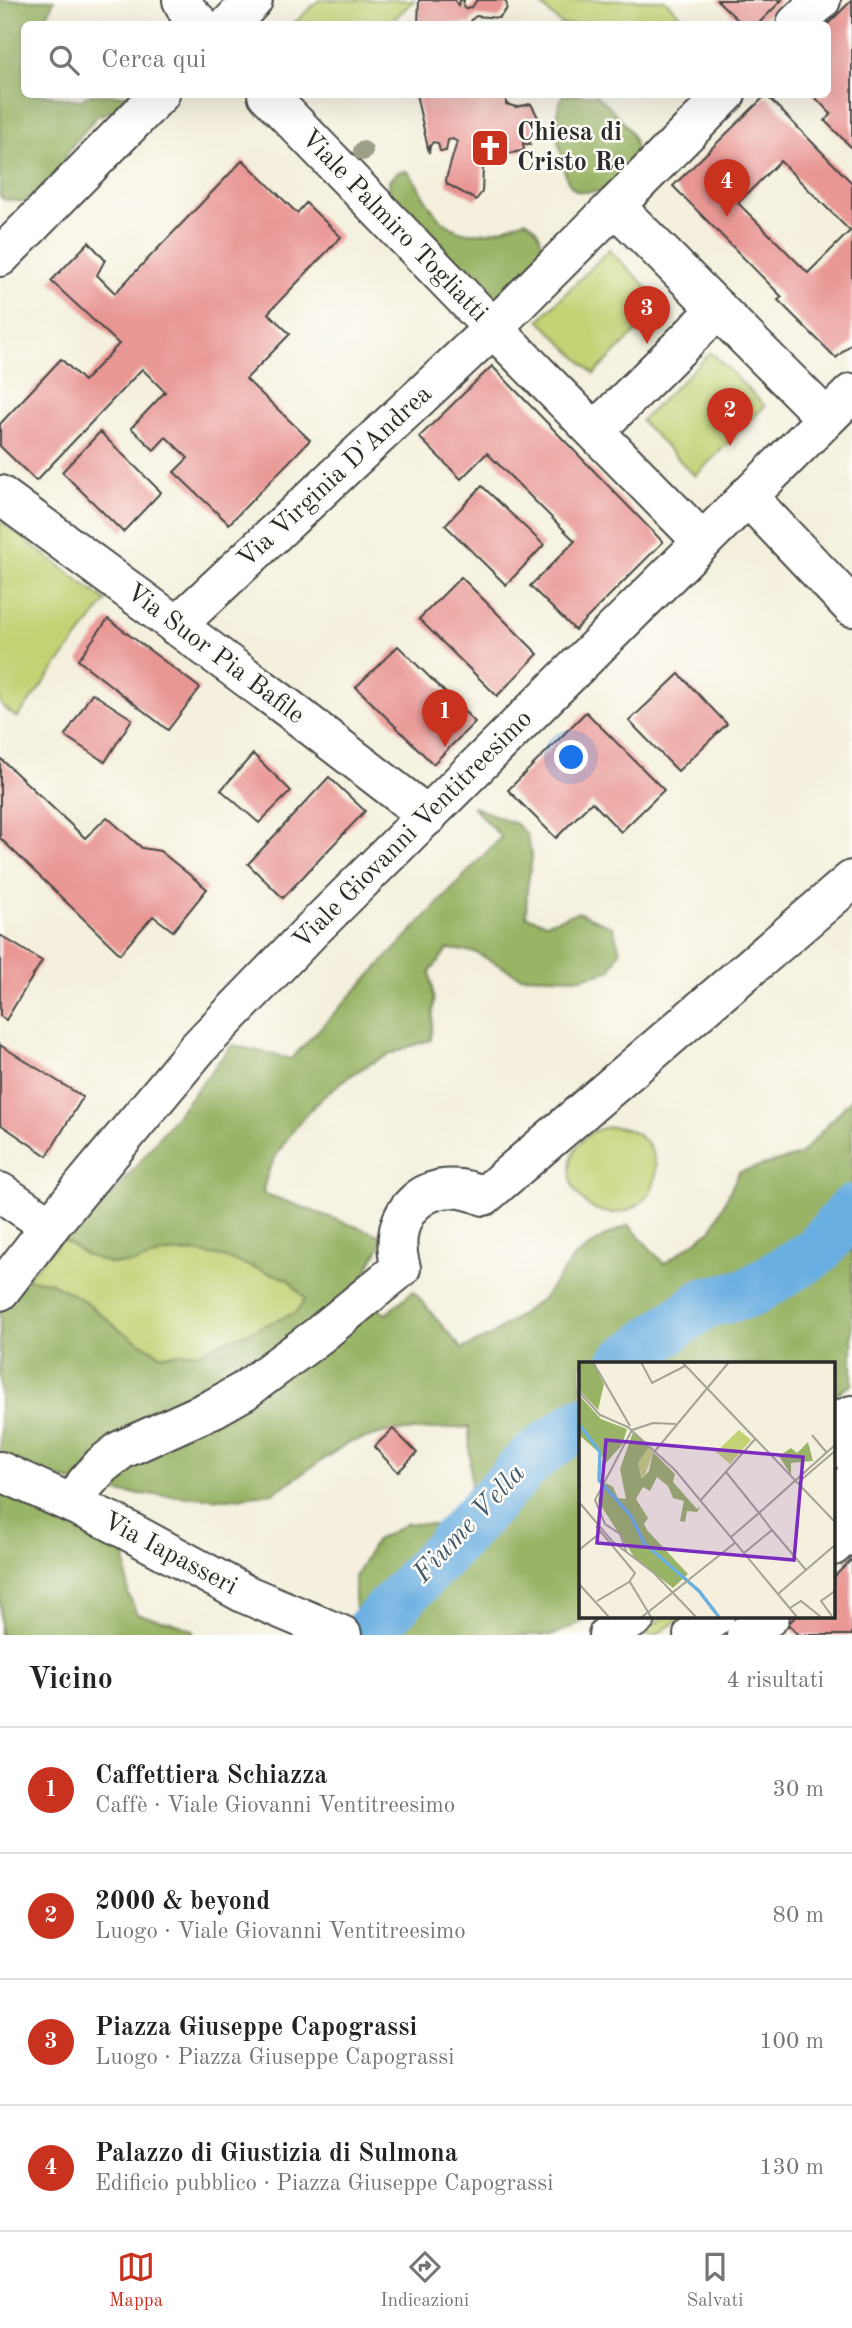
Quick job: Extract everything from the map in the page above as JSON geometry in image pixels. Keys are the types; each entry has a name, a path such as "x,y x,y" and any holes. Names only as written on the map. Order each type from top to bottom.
{"street":[{"path":"233,21 253,0"},
{"path":"799,21 821,0"},
{"path":"7,235 156,98"},
{"name":"Viale Palmiro Togliatti","path":"271,98 702,541"},
{"name":"Via Virginia D'Andrea","path":"176,626 493,328 722,98"},
{"path":"615,206 718,309 839,405"},
{"path":"595,431 718,309"},
{"name":"Viale Giovanni Ventitreesimo","path":"0,1291 50,1226 197,1049 839,405"},
{"name":"Via Suor Pia Bafile","path":"0,495 288,708 428,816"},
{"path":"747,496 852,607"},
{"path":"74,1503 94,1474 121,1450 234,1397 318,1336 401,1268 397,1252 399,1228 410,1206 437,1189 469,1189 484,1196 852,880"},
{"path":"0,1192 50,1226"},
{"path":"834,1422 852,1415"},
{"path":"834,1445 852,1453"},
{"name":"Via Iapasseri","path":"0,1471 74,1503 245,1594 335,1632"},
{"path":"834,1504 852,1481"},
{"path":"834,1545 852,1528"},
{"path":"607,1635 634,1618"},
{"path":"693,1635 713,1618"}],"green space":[{"path":"0,0 54,0 44,21 21,21 21,98 141,98 136,103 97,116 70,148 61,166 48,182 24,202 3,199 0,196"},
{"path":"319,0 414,0 392,21 296,21"},
{"path":"536,0 665,0 686,21 558,21"},
{"path":"562,98 599,98 619,117 633,137 636,154 630,171 624,178 600,191 580,192 569,183 557,130 558,109"},
{"path":"407,171 428,203 449,226 460,231 484,233 525,220 536,230 544,253 496,302 469,283 390,199 389,181 398,172"},
{"path":"609,250 664,304 594,374 539,320"},
{"path":"711,352 765,406 695,476 641,421"},
{"path":"0,521 106,601 17,718 0,704"},
{"path":"472,806 516,824 527,835 532,857 526,916 547,923 578,912 613,927 620,951 610,971 581,978 519,976 475,952 448,949 430,972 434,1000 431,1040 388,1055 332,1089 301,1121 279,1151 269,1171 263,1193 385,1237 357,1295 386,1314 413,1291 462,1349 491,1336 544,1297 573,1258 605,1236 629,1225 664,1264 712,1229 739,1172 800,1155 852,1098 852,1385 834,1394 834,1362 579,1362 579,1618 591,1618 554,1635 388,1635 355,1607 355,1577 376,1540 408,1523 446,1526 471,1494 469,1427 386,1432 348,1443 273,1493 228,1499 122,1493 0,1464 0,1310 25,1279 49,1282 83,1300 120,1330 161,1355 199,1352 297,1312 305,1299 288,1279 223,1257 195,1252 165,1253 134,1263 112,1264 88,1256 62,1239 90,1201 114,1194 232,1045 291,1059 501,837"},
{"path":"613,1127 629,1131 643,1140 652,1154 656,1170 652,1186 643,1200 629,1209 613,1213 597,1209 583,1200 574,1186 570,1170 574,1154 583,1140 597,1131"},
{"path":"62,1239 88,1256 134,1263 165,1253 195,1252 223,1257 288,1279 305,1299 297,1313 199,1352 161,1355 120,1330 83,1300 50,1282 25,1279"},
{"path":"0,1485 31,1498 125,1551 128,1593 137,1614 193,1630 193,1635 0,1635"},
{"path":"664,1618 682,1618 655,1635 635,1635"}],"building":[{"path":"419,0 455,0 458,6 460,0 464,0 465,9 472,7 477,0 505,0 507,5 499,18 476,16 471,21 418,21"},
{"path":"717,0 782,0 761,21 739,21"},
{"path":"852,0 852,148 825,121 831,114 816,98 831,98 831,21"},
{"name":"Chiesa di Cristo Re","path":"417,98 506,98 506,104 516,107 531,104 539,119 537,137 528,137 530,145 523,143 524,149 521,151 502,155 490,148 481,155 482,192 476,200 447,184 446,179 457,142 448,140 446,151 440,151 438,143 433,142 429,153"},
{"path":"763,98 769,98 852,183 852,343 836,358 778,300 782,297 673,186","holes":["780,161 850,231 808,273 738,203"]},
{"path":"243,160 297,213 306,203 341,237 268,313 290,334 246,379 310,440 229,524 174,472 188,458 166,437 154,450 131,428 165,392 142,369 36,481 0,446 0,424 61,359 84,381 119,344 51,281 89,242 105,260 97,275 115,293"},
{"path":"492,366 663,542 575,630 530,586 575,541 487,453 461,479 419,437"},
{"path":"100,432 161,492 123,532 62,472"},
{"path":"482,486 544,545 506,585 445,525"},
{"path":"461,577 538,654 497,696 419,619"},
{"path":"108,619 200,688 168,730 78,660"},
{"path":"398,646 475,722 433,764 356,687"},
{"path":"679,674 727,724 678,771 629,721"},
{"path":"92,693 132,719 105,762 65,736"},
{"path":"586,712 664,790 621,832 592,802 556,838 508,790"},
{"path":"253,754 291,791 259,823 221,790"},
{"path":"0,758 85,838 107,817 142,848 160,851 207,889 173,931 153,916 120,954 0,838"},
{"path":"329,777 365,811 283,898 248,864"},
{"path":"0,935 42,961 6,1020 0,1016"},
{"path":"0,1045 83,1097 47,1156 0,1124"},
{"path":"393,1429 417,1453 398,1472 374,1447"},
{"path":"852,1559 852,1635 798,1635 788,1624 794,1618 834,1618 834,1577"}],"waterway":[{"name":"Fiume Vella","path":"625,1362 705,1303 749,1293 816,1252 852,1210"},
{"name":"Fiume Vella","path":"366,1635 532,1458 579,1423"}],"place":[{"name":"Chiesa di Cristo Re","path":"490,148"},
{"name":"Palazzo di Giustizia di Sulmona","path":"727,217"},
{"name":"Piazza Giuseppe Capograssi","path":"647,344"},
{"name":"2000 & beyond","path":"730,446"},
{"name":"Caffettiera Schiazza","path":"445,747"}]}
